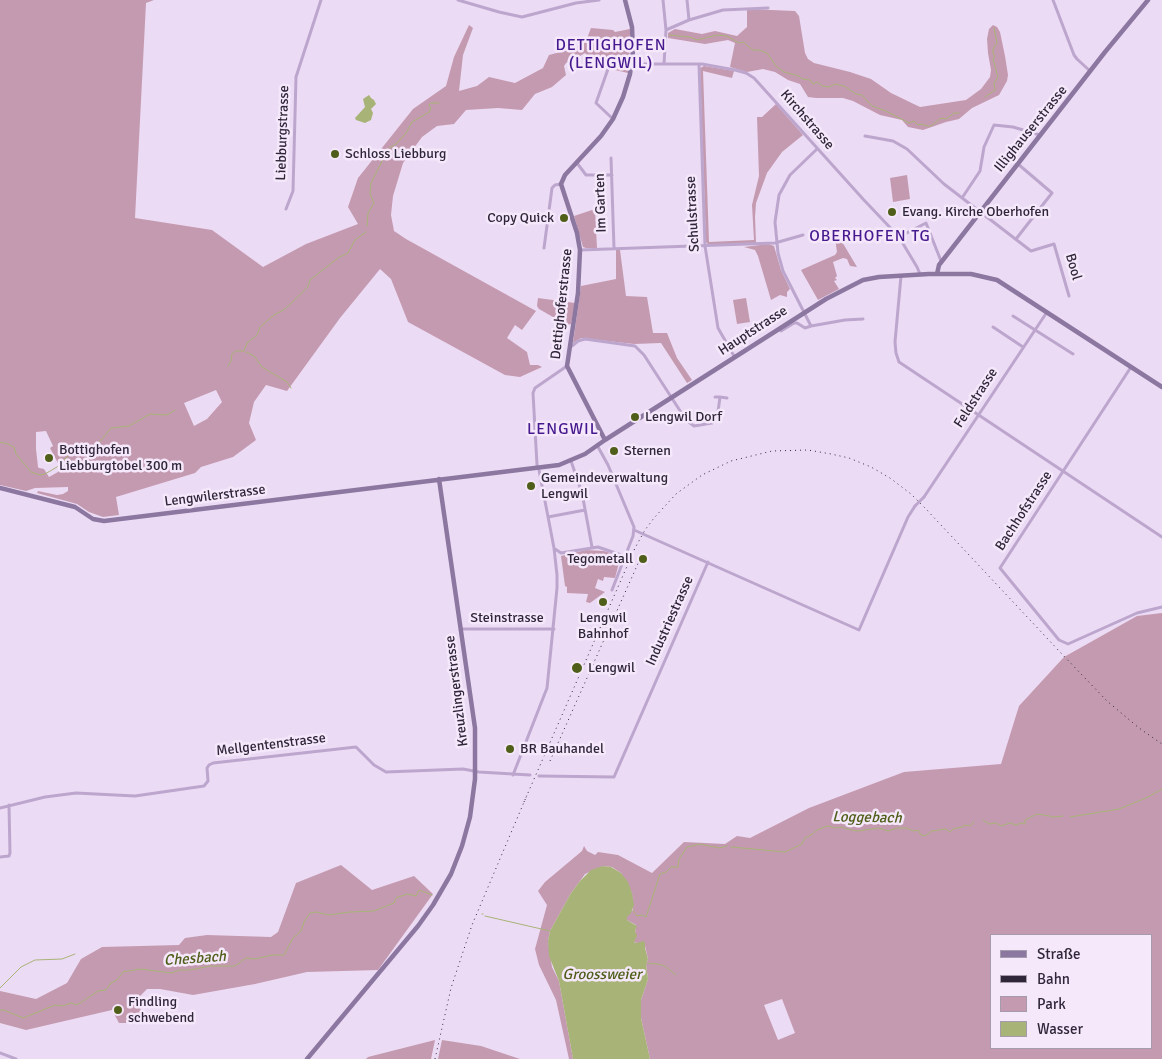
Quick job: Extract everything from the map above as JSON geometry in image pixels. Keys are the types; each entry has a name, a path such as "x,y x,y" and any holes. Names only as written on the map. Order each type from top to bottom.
{"street":[{"name":"Liebburgstrasse","path":"286,209 293,191 296,77 320,0"},
{"path":"458,0 522,17 576,3 599,0"},
{"path":"544,248 552,188 555,185 561,184 565,175 601,136 612,121 625,91 632,64 632,27 625,0"},
{"path":"664,0 666,30 664,64"},
{"path":"687,0 689,20"},
{"path":"1053,0 1074,54 1091,71"},
{"name":"Illighauserstrasse","path":"937,274 937,267 941,261 1148,0"},
{"path":"666,30 689,20 723,10 768,8"},
{"name":"Kirchstrasse","path":"632,64 708,64 746,73 754,78 817,149 899,236 920,274"},
{"name":"Schulstrasse","path":"699,64 705,246 718,328 734,356"},
{"path":"608,69 596,103 612,121"},
{"path":"962,198 980,171 984,147 992,126 1013,127 1040,135"},
{"name":"Bool","path":"865,136 893,141 908,149 936,177 1031,252 1054,244 1069,296"},
{"path":"811,326 783,271 775,243 775,213 779,195 790,175 817,149"},
{"name":"Im Garten","path":"611,158 614,248"},
{"path":"577,163 586,175 612,175"},
{"path":"1016,239 1052,193 1017,163"},
{"name":"Dettighoferstrasse","path":"561,184 577,233 580,250 577,298 567,366 605,440"},
{"path":"899,236 926,223 941,261"},
{"path":"580,250 775,243 803,235"},
{"name":"Hauptstrasse","path":"438,479 554,466 571,461 585,454 804,312 863,280 920,274 971,274 997,280 1162,386"},
{"name":"Bachhofstrasse","path":"901,276 895,342 899,362 1162,537"},
{"name":"Feldstrasse","path":"708,562 860,630 908,516 924,497 1048,311"},
{"path":"1013,316 1073,354"},
{"path":"782,331 794,323 805,328 845,320 863,319"},
{"path":"993,328 1023,347"},
{"path":"570,346 578,340 585,339 635,346 644,355 688,423 694,426 712,423 717,419 720,397"},
{"name":"Steinstrasse","path":"513,775 546,693 554,630 557,575 554,548 538,467 533,392 535,388 567,366"},
{"path":"1064,472 1131,367"},
{"path":"715,397 727,398"},
{"path":"597,445 615,481 634,530 612,590"},
{"path":"571,461 582,493 592,547"},
{"name":"Bachhofstrasse","path":"1064,472 1000,568 1059,640 1068,644 1137,613 1162,607"},
{"name":"Lengwilerstrasse","path":"0,488 75,507 100,521 438,479"},
{"name":"Kreuzlingerstrasse","path":"307,1059 418,926 437,897 451,874 462,846 472,807 475,770 475,728 438,479"},
{"path":"548,518 585,510"},
{"path":"634,530 708,562"},
{"path":"554,548 561,553 592,547 624,556"},
{"name":"Industriestrasse","path":"539,776 614,777 708,562"},
{"name":"Steinstrasse","path":"461,629 554,630"},
{"name":"Mellgentenstrasse","path":"0,808 45,797 76,793 134,796 204,786 208,781 207,768 213,763 356,747 374,765 386,772 475,770"},
{"path":"475,770 513,775 530,775"},
{"path":"0,857 9,856 10,853 9,805"},
{"path":"0,1053 16,1059"}],"green space":[{"path":"0,0 154,0 146,3 135,218 212,230 263,267 306,244 358,224 348,207 358,178 413,109 446,86 454,57 469,25 473,28 463,55 459,91 477,86 489,77 515,83 543,68 549,55 575,48 586,41 591,28 613,30 615,32 630,29 628,73 607,68 607,64 592,62 585,53 566,63 564,66 566,75 552,87 535,94 522,110 498,108 466,110 454,124 437,126 422,137 403,163 393,196 391,215 394,231 536,311 522,330 515,325 507,338 527,352 530,365 542,367 520,377 505,375 408,322 391,279 380,269 340,318 287,391 266,385 254,402 249,423 256,440 233,457 201,467 195,473 116,497 119,515 103,517 89,512 77,504 37,493 38,491 57,495 63,494 68,491 68,487 35,488 26,491 0,485","holes":["216,390 222,402 207,419 194,426 184,403","46,431 53,446 50,448 60,467 58,472 49,477 44,469 38,467 36,449 36,432"]},
{"path":"747,9 795,11 799,16 805,53 808,59 814,63 871,79 891,93 920,107 966,100 981,89 990,77 991,70 987,39 989,29 993,25 1000,32 1008,75 1007,81 999,95 972,108 959,119 923,130 908,127 902,120 880,115 843,98 808,97 800,84 788,80 775,72 763,69 747,72 730,67 735,43 728,40 705,44 668,38 668,33 675,29 702,34 715,31 737,36 747,27"},
{"path":"704,66 734,71 732,78 703,71 709,242 754,240 752,205 759,176 757,117 762,117 776,104 803,135 782,152 767,173 756,203 756,243 709,245 706,242 700,68"},
{"path":"907,175 910,199 893,202 890,178"},
{"path":"595,209 597,248 586,248 583,247 574,216"},
{"path":"838,235 857,267 850,266 847,259 843,258 833,262 837,276 835,278 837,280 834,281 839,289 818,300 801,270 835,255 837,252 835,238"},
{"path":"768,244 774,246 781,270 790,289 787,292 787,297 780,295 771,300 755,250 744,247"},
{"path":"616,250 620,250 626,296 647,297 653,333 667,333 677,358 692,380 687,383 661,343 634,344 581,338 573,343 581,286 616,279"},
{"path":"538,298 575,303 571,324 567,325 539,309 537,306"},
{"path":"746,298 750,322 737,324 733,300"},
{"path":"586,550 604,551 617,555 620,559 615,578 604,577 603,581 598,579 595,588 605,592 590,603 586,602 588,594 567,593 561,556"},
{"path":"1162,613 1162,1059 650,1059 641,1018 641,1000 648,979 646,964 648,959 645,946 634,942 636,925 627,920 627,915 633,910 632,893 621,873 612,867 603,866 585,874 571,893 550,931 548,941 552,967 559,981 573,1059 569,1059 556,1000 539,965 535,949 547,905 538,891 545,882 582,851 584,846 587,851 595,855 598,852 618,855 652,873 684,842 725,844 737,836 750,838 809,808 904,772 1001,764 1019,706 1064,657 1137,616","holes":["782,999 795,1033 778,1040 764,1005"]},
{"path":"341,865 372,890 414,876 433,894 378,970 307,972 193,995 160,989 147,989 137,999 142,1013 133,1023 119,1023 112,1010 26,1030 0,1023 0,991 36,999 67,983 81,959 102,947 179,945 185,938 207,935 271,937 278,932 296,883"},
{"path":"435,1040 431,1059 366,1059 368,1057"},
{"path":"442,1040 481,1046 520,1059 438,1059"}],"water":[{"path":"369,95 376,104 371,109 373,113 371,120 365,123 355,118 365,107 363,99"},
{"name":"Groossweier","path":"603,866 611,867 621,873 628,882 634,905 627,920 637,926 635,931 637,936 634,942 644,941 645,943 648,959 646,964 648,979 641,1000 641,1018 650,1059 573,1059 559,981 549,956 548,941 550,931 571,893 591,870"}],"waterway":[{"path":"985,97 995,90 994,83 998,77 993,59 995,56 993,49 997,43 994,28"},
{"path":"669,35 690,37 697,40 717,35 727,36 739,43 743,42 753,50 767,53 776,66 784,72 810,80 813,84 817,82 822,86 829,87 835,84 844,86 856,94 862,95 872,106 909,123 914,121 918,125 931,126 941,118 946,119 954,113 959,113"},
{"path":"367,226 368,213 374,203 370,194 371,183 388,149 396,144 406,133 412,122 429,112 431,109 429,105 431,103 439,103"},
{"path":"228,366 232,354 236,351 244,351 247,343 257,335 260,327 274,315 285,309 308,287 310,280 338,258 348,253 355,240 366,232"},
{"path":"246,352 254,356 262,367 287,382 291,388"},
{"path":"0,442 14,447 16,454 31,472 40,475 57,467 69,455 91,450 111,428 129,426 150,414 167,415 175,410"},
{"name":"Loggebach","path":"1070,817 1119,809 1162,789"},
{"name":"Loggebach","path":"983,820 989,824 996,823 1001,826 1010,823 1016,825 1025,824 1025,820 1037,814 1055,817 1063,816"},
{"name":"Loggebach","path":"731,847 785,852 802,844 805,838 827,826 857,831 879,828 888,831 897,828 907,828 913,831 918,830 921,835 925,836 932,831 946,829 950,832 965,825 970,826 974,822"},
{"name":"Loggebach","path":"633,910 637,916 642,915 646,917 660,874 666,872 671,867 678,867 679,859 687,847 700,844 719,848 727,846"},
{"name":"Chesbach","path":"0,1010 23,1018 55,1005 63,1006 71,1003 77,1005 98,991 106,990 123,972 140,969 172,973 179,970 211,966 235,966 246,958 255,959 272,955 284,955 293,938 301,931 310,913 316,912 329,915 374,911 394,903 396,898 407,894 416,896 419,890 432,895"},
{"name":"Chesbach","path":"485,916 550,931"},
{"path":"0,988 21,967 35,960 62,959 75,954"},
{"path":"646,963 665,966 676,975"}],"railway":[{"path":"524,802 635,548 645,530 676,494 702,475 731,461 772,451 808,450 849,458 871,467 890,478 911,494 925,508 1107,701 1139,728 1162,744"},
{"path":"550,761 640,559"},
{"path":"435,1059 451,988 472,925 527,795"}],"place":[{"name":"Schloss Liebburg","path":"335,154"},
{"name":"Evang. Kirche Oberhofen","path":"892,212"},
{"name":"Copy Quick","path":"564,218"},
{"name":"Lengwil Dorf","path":"635,417"},
{"name":"Sternen","path":"614,451"},
{"name":"Bottighofen Liebburgtobel 300 m","path":"49,458"},
{"name":"Gemeindeverwaltung Lengwil","path":"531,486"},
{"name":"Tegometall","path":"643,559"},
{"name":"Lengwil Bahnhof","path":"603,602"},
{"name":"Lengwil","path":"577,668"},
{"name":"BR Bauhandel","path":"510,749"},
{"name":"Findling schwebend","path":"118,1010"}],"district":[{"name":"DETTIGHOFEN (LENGWIL)","path":"611,55"},
{"name":"OBERHOFEN TG","path":"870,237"},
{"name":"LENGWIL","path":"563,430"}]}
